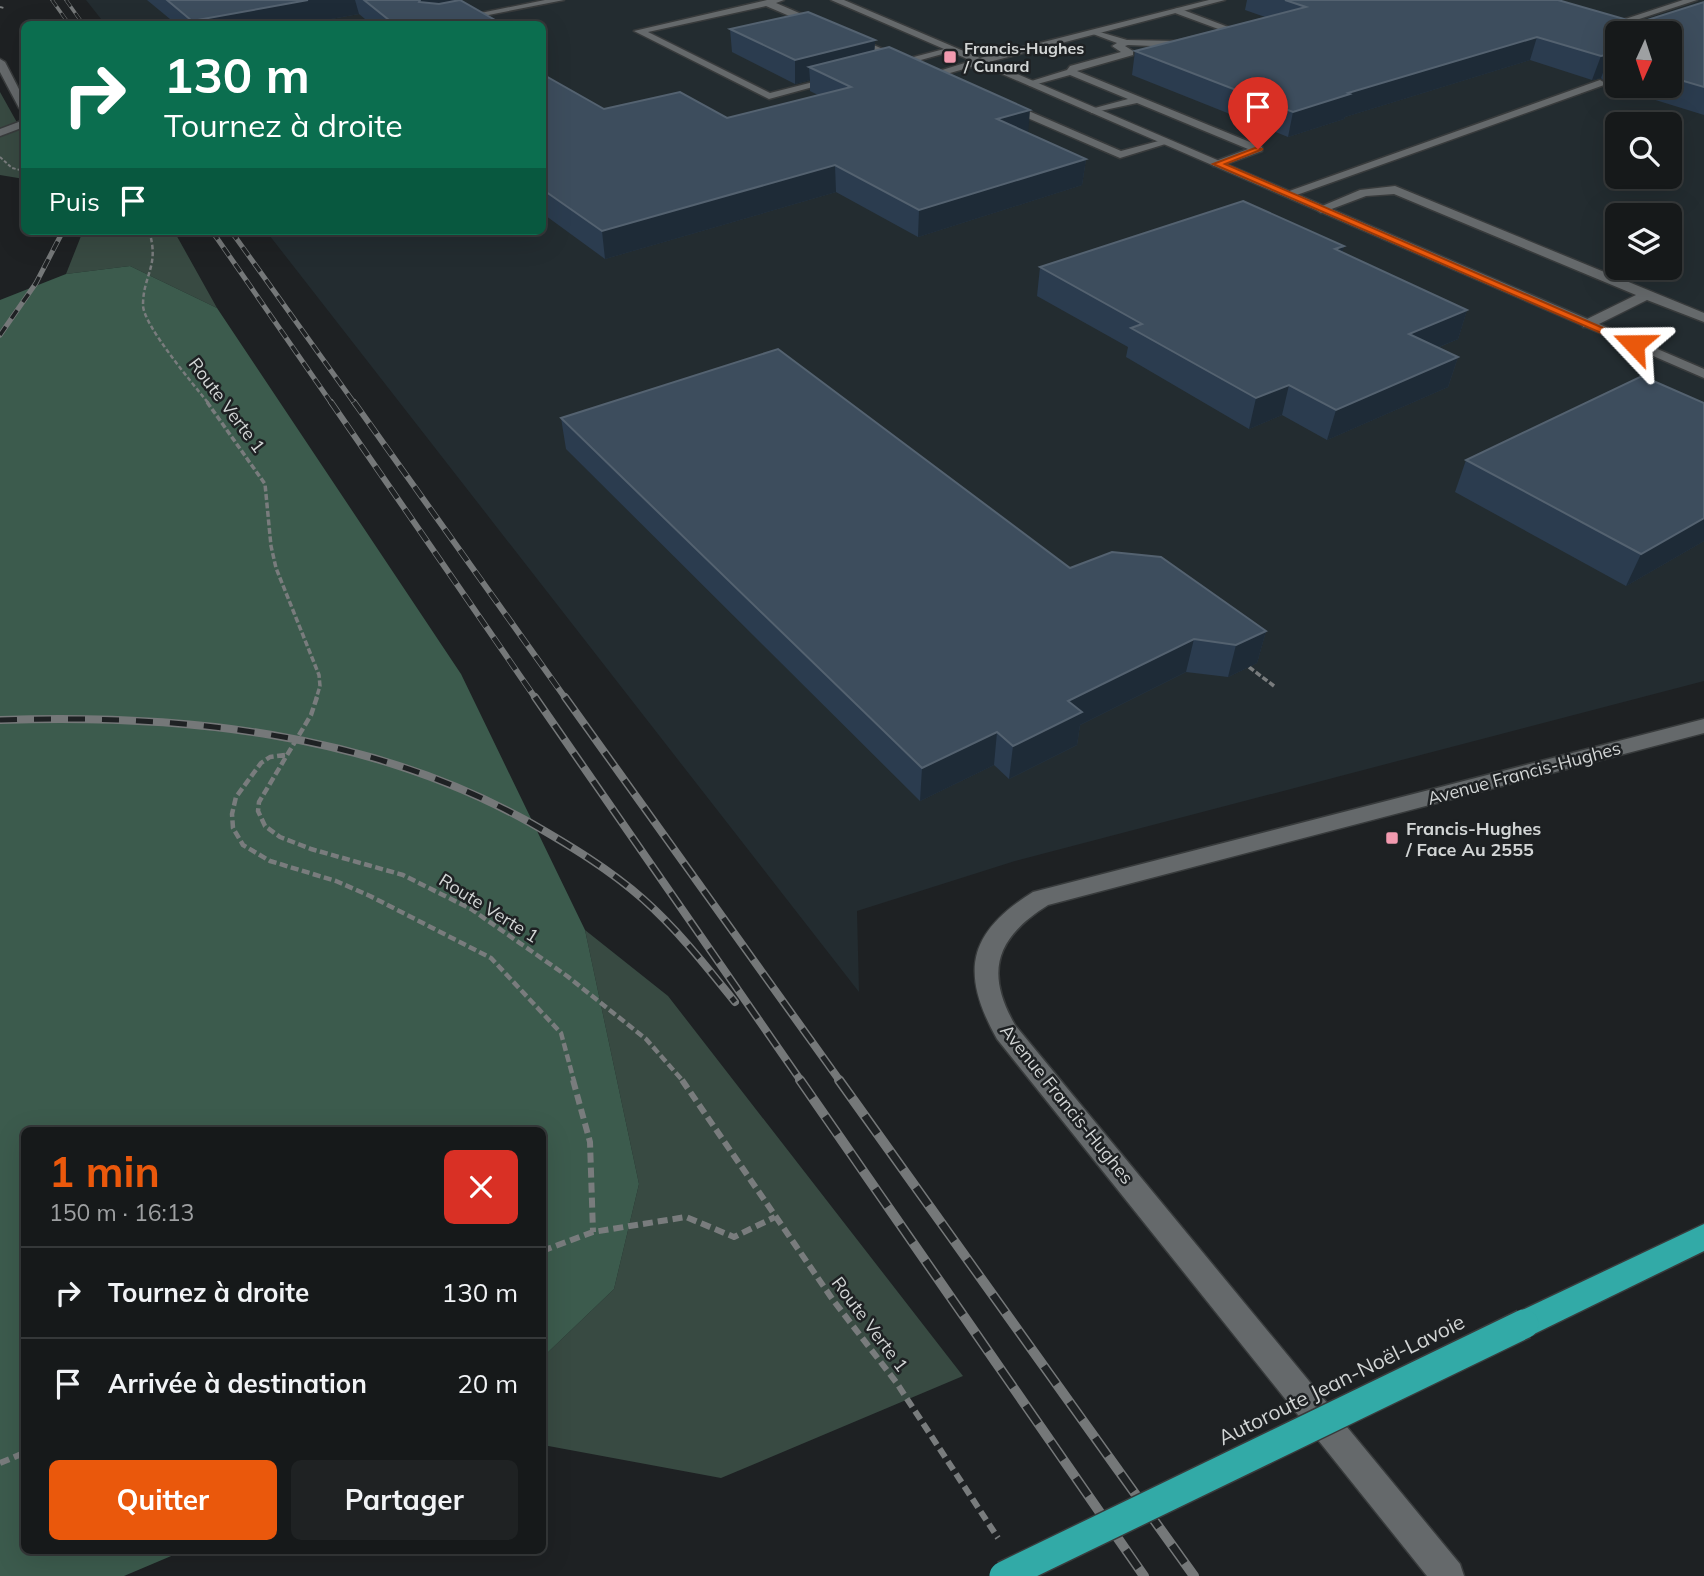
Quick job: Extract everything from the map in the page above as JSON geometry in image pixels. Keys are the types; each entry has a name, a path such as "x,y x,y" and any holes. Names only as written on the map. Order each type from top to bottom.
{"highway":[{"name":"Autoroute Jean-Noël-Lavoie","path":"1004,1576 1704,1237"}],"street":[{"path":"446,21 559,0"},
{"path":"779,0 639,31 769,96 850,75"},
{"path":"836,0 1704,374"},
{"path":"958,85 934,74 1220,0"},
{"path":"1624,21 1692,0"},
{"path":"768,2 904,62"},
{"path":"1030,83 1130,53 1117,46 1126,43 1136,41 1176,44 1231,30 1178,11"},
{"path":"1096,32 1126,43"},
{"path":"877,69 952,50"},
{"path":"0,62 21,102"},
{"path":"1071,72 1258,149 1217,164"},
{"path":"1287,194 1600,83"},
{"path":"1095,111 1138,100"},
{"path":"995,101 1120,155 1166,142"},
{"path":"0,133 21,124"},
{"path":"1321,209 1364,193 1395,190 1704,318"},
{"path":"1588,324 1647,295"},
{"name":"Avenue Francis-Hughes","path":"1448,1576 1006,1032 997,1019 986,990 988,954 1004,923 1021,909 1049,896 1704,726"}],"path":[{"path":"0,157 15,170 21,171"},
{"name":"Route Verte 1","path":"151,235 156,246 156,257 143,303 145,318 261,475 265,484 271,546 276,568 319,675 316,704 259,803 258,811 265,826 295,844 383,868 440,892 496,925 567,976 646,1039 685,1083 833,1300 896,1382 1000,1541"},
{"path":"1249,667 1274,685"},
{"path":"285,755 270,757 261,764 236,797 232,814 233,828 243,845 270,861 336,881 491,958 561,1034 590,1142 593,1232"},
{"path":"546,1250 593,1232 687,1217 734,1237 775,1217"},
{"path":"0,1463 21,1454"}],"shaded area":[{"path":"86,0 1704,0 1704,681 1015,861 857,911 859,992 269,235 546,235 546,21 103,21"}],"green space":[{"path":"0,92 21,130 21,178 0,175"},
{"path":"81,235 176,235 217,308 130,266 66,274"},
{"path":"130,266 217,308 461,674 585,930 639,1184 614,1289 546,1354 546,1127 21,1127 21,1554 176,1554 124,1576 0,1576 0,300 66,274"},
{"path":"585,930 668,996 963,1376 721,1478 546,1446 546,1354 614,1289 639,1184"}],"building":[{"path":"167,0 308,0 192,21"},
{"path":"364,0 420,0 419,2 439,4 460,0 497,21 390,21"},
{"path":"1285,0 1558,0 1631,21 1605,21 1605,55 1537,37 1293,112 1135,51 1306,7"},
{"path":"1704,2 1704,87 1682,81 1682,21 1644,21"},
{"path":"808,12 875,40 795,60 730,29"},
{"path":"889,47 1030,110 997,119 1086,159 919,210 835,165 602,231 546,192 546,76 604,109 680,92 727,118 851,87 809,67"},
{"path":"1243,201 1344,246 1335,249 1467,310 1409,334 1458,357 1336,410 1289,385 1256,398 1131,328 1142,324 1040,267"},
{"path":"778,349 1070,568 1112,552 1161,557 1266,631 1236,645 1194,639 1068,701 1082,712 1013,746 997,732 922,768 561,418"},
{"path":"1642,376 1704,403 1704,518 1641,554 1466,460"}],"railway":[{"path":"52,0 67,21"},
{"path":"66,0 81,21"},
{"path":"0,335 36,283 61,235"},
{"path":"215,235 332,404"},
{"path":"234,235 355,404"},
{"path":"331,402 536,699"},
{"path":"354,402 566,699"},
{"path":"535,697 801,1081"},
{"path":"565,697 840,1081"},
{"path":"0,720 69,719 205,726 272,735 403,767 467,792 529,822 588,858 630,888 656,911 735,1002"},
{"path":"800,1080 1144,1576"},
{"path":"839,1080 1194,1576"}],"place":[{"name":"Francis-Hughes / Cunard","path":"950,57"},
{"name":"Francis-Hughes / Face Au 2555","path":"1392,838"}],"route":[{"path":"1258,149 1217,164 1634,344"}]}
